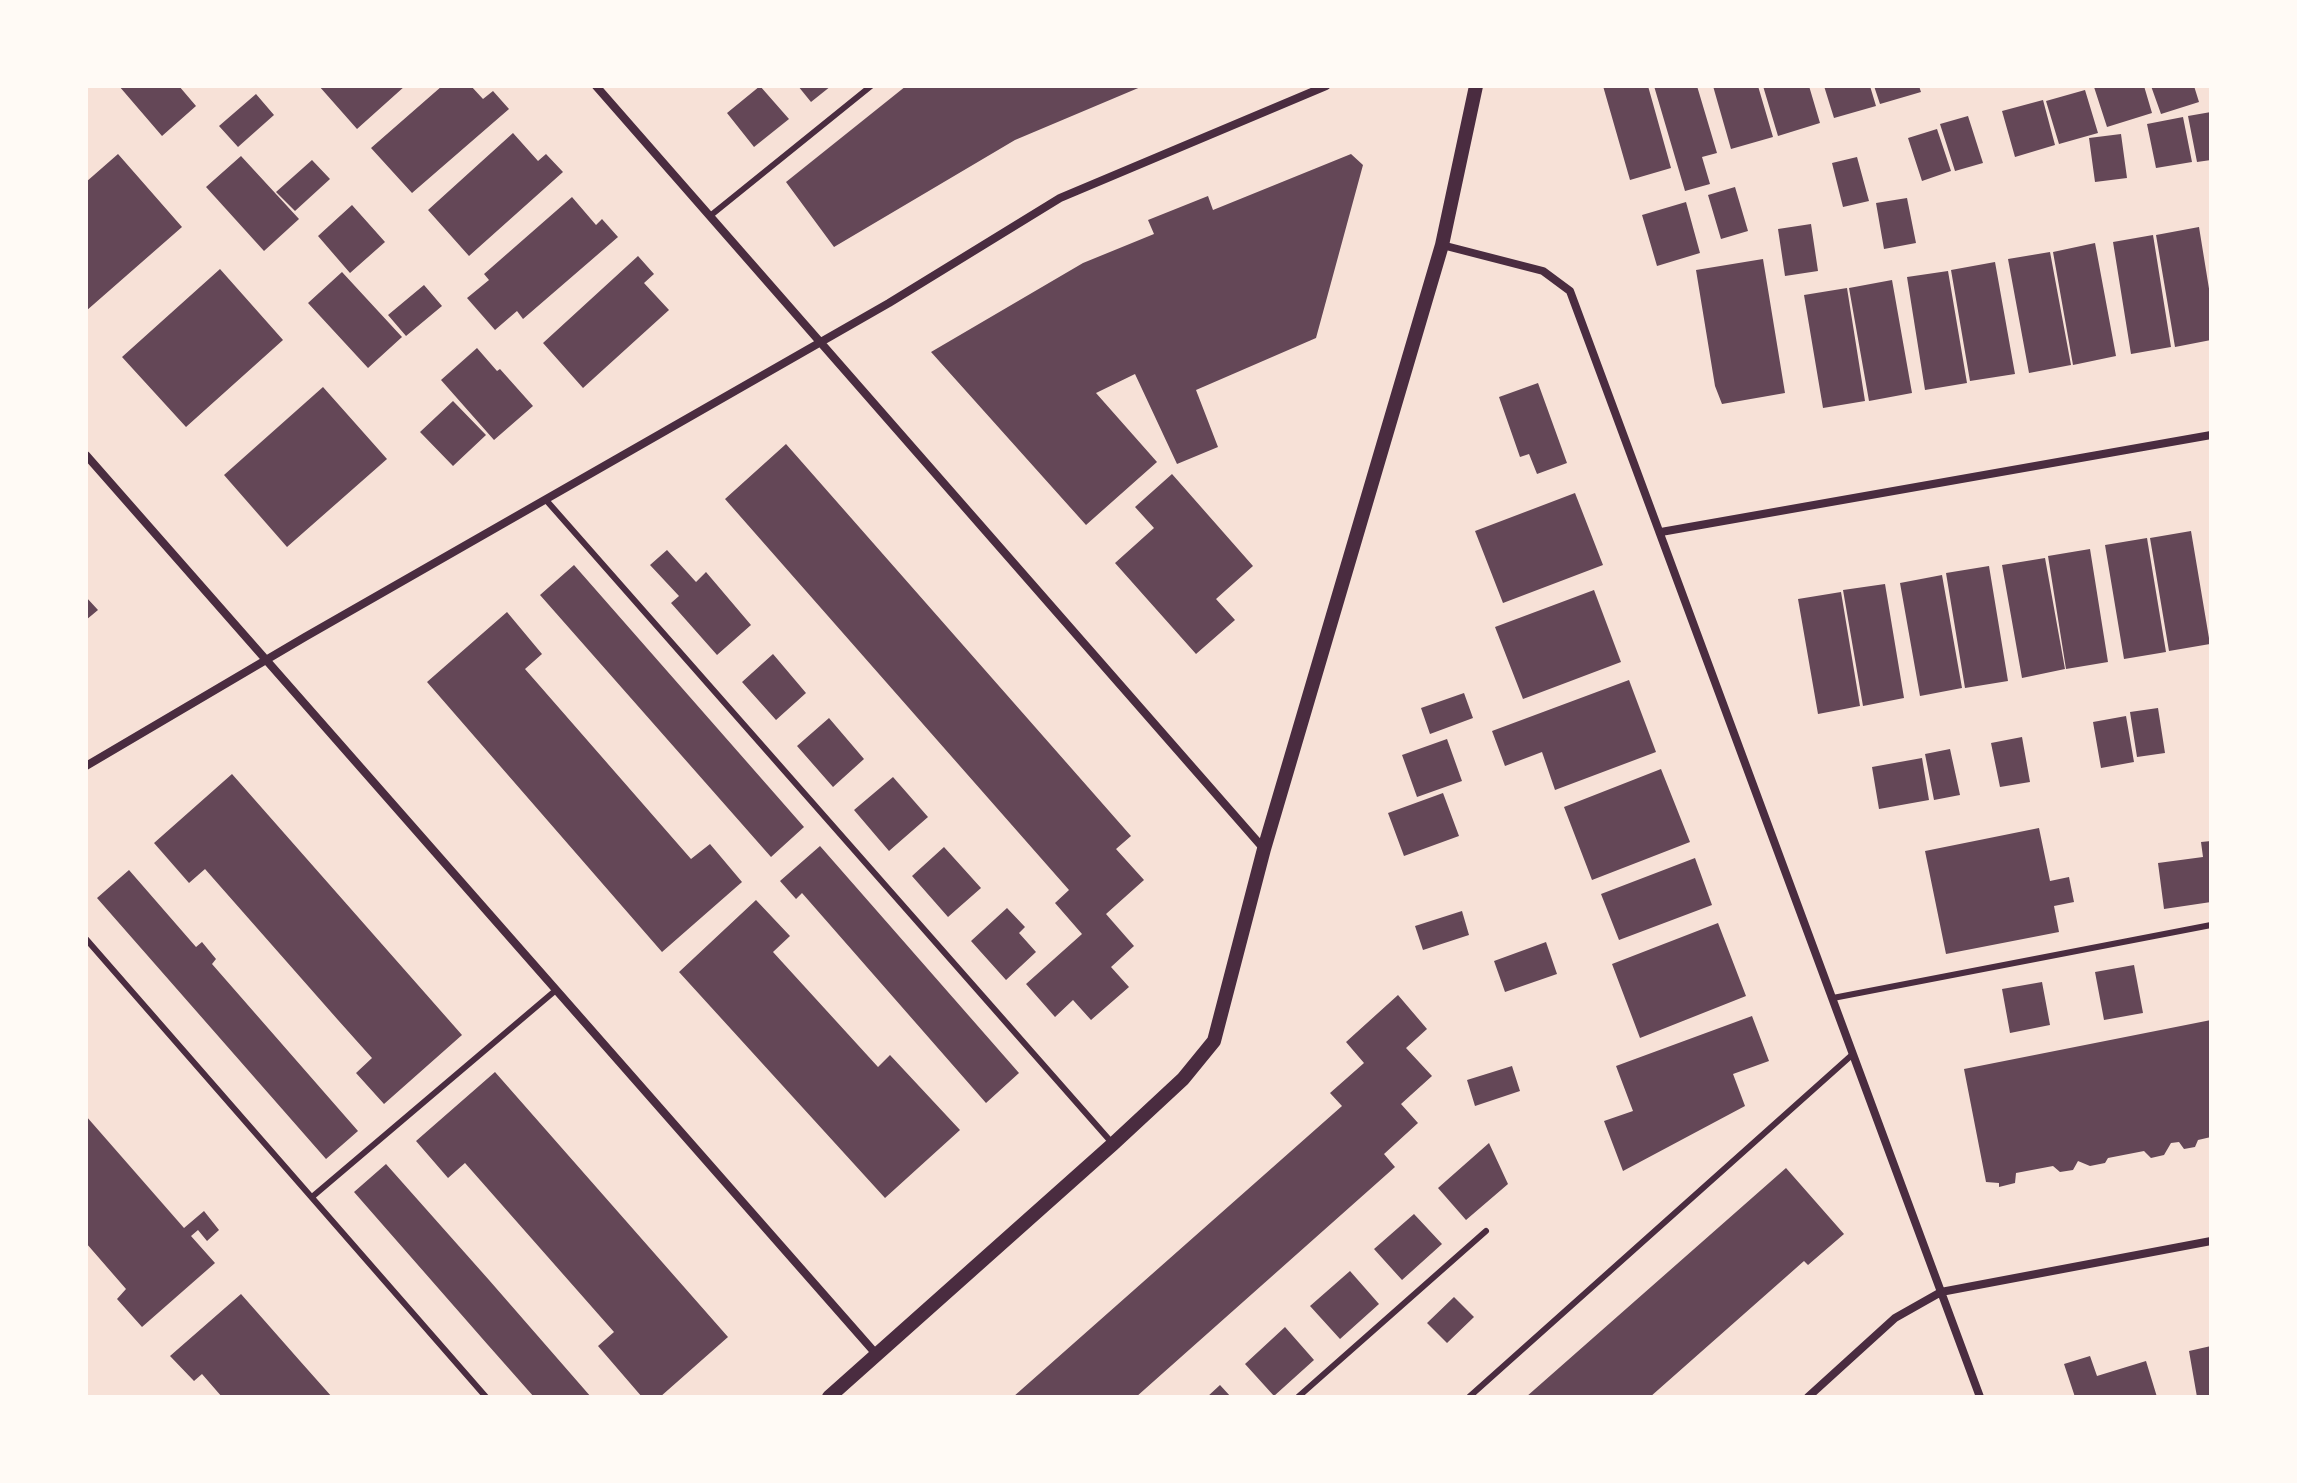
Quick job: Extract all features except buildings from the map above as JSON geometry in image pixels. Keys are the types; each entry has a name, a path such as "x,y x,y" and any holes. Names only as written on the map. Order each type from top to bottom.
{"street":[{"path":"596,86 1264,849"},
{"path":"86,766 889,303 1060,198 1326,86"},
{"path":"829,1397 1113,1144 1183,1079 1214,1041 1264,849 1442,245 1476,86"},
{"path":"1442,245 1543,271 1570,291 1980,1397"},
{"path":"1661,532 2211,435"},
{"path":"86,455 877,1355"},
{"path":"1808,1397 1895,1318 1941,1292 2211,1241"}],"lane":[{"path":"710,216 871,86"},
{"path":"546,500 1113,1144"},
{"path":"1833,998 2211,925"},
{"path":"86,939 486,1397"},
{"path":"312,1197 556,990"},
{"path":"1469,1397 1853,1054"},
{"path":"1298,1397 1486,1231"}]}
